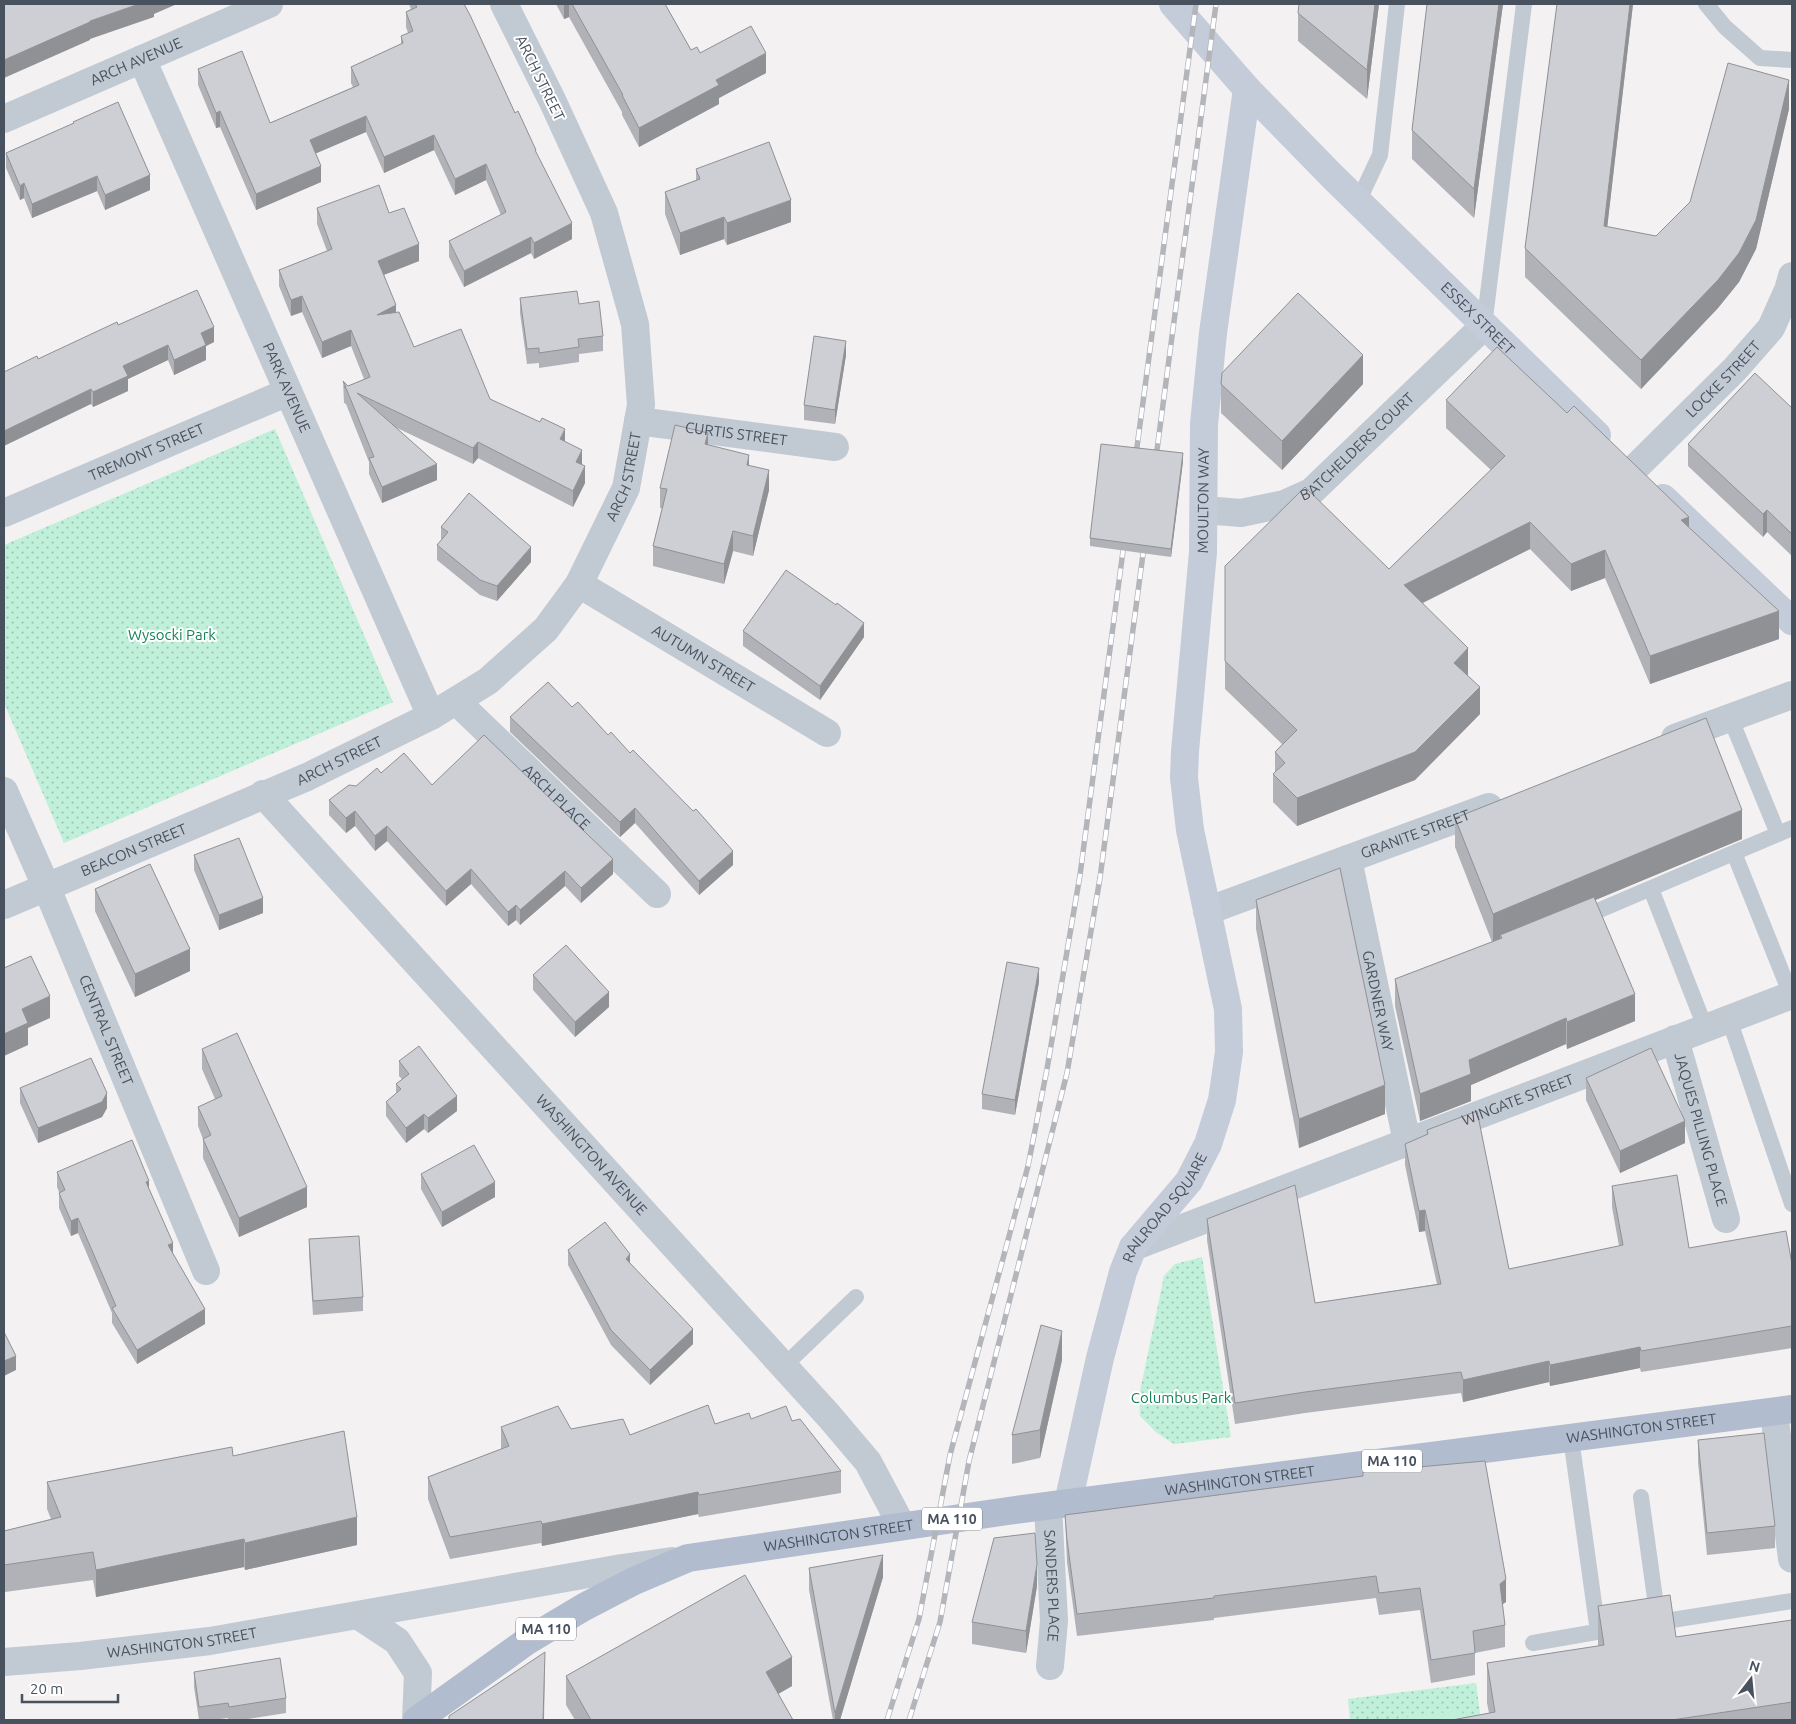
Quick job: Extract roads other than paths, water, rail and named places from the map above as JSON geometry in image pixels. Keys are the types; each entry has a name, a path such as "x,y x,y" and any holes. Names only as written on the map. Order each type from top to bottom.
{"main road":[{"name":"ESSEX STREET","path":"1173,4 1247,89 1358,202 1484,326 1792,621"},
{"name":"MOULTON WAY","path":"1207,911 1190,830 1184,778 1184,751 1203,552 1204,424 1213,333 1247,89"},
{"name":"RAILROAD SQUARE","path":"1058,1504 1123,1272 1133,1247 1189,1181 1208,1144 1222,1100 1228,1052 1228,1009 1207,911"},
{"name":"WASHINGTON STREET","path":"416,1720 527,1641 584,1606 634,1581 688,1558 1058,1504 1783,1410"}],"street":[{"name":"ARCH AVENUE","path":"4,119 268,4"},
{"name":"ARCH STREET","path":"264,794 307,777 431,716 488,681 546,629 579,584 626,488 641,405 635,324 604,212 553,102 504,4"},
{"name":"PARK AVENUE","path":"142,59 431,716"},
{"name":"LOCKE STREET","path":"1621,458 1735,369 1771,328 1788,290 1792,276"},
{"name":"BATCHELDERS COURT","path":"1204,510 1241,513 1284,504 1311,492 1484,326"},
{"name":"TREMONT STREET","path":"4,514 288,392"},
{"name":"CURTIS STREET","path":"638,421 835,447"},
{"name":"AUTUMN STREET","path":"579,584 827,733"},
{"path":"1656,745 1792,695"},
{"name":"ARCH PLACE","path":"456,701 657,894"},
{"name":"CENTRAL STREET","path":"4,791 46,886 206,1271"},
{"name":"BEACON STREET","path":"4,904 264,794"},
{"name":"WASHINGTON AVENUE","path":"264,794 784,1366 868,1462 902,1526"},
{"name":"GRANITE STREET","path":"1207,911 1516,797"},
{"name":"GARDNER WAY","path":"1348,859 1386,998 1407,1142"},
{"name":"WINGATE STREET","path":"1133,1247 1792,995"},
{"name":"JAQUES PILLING PLACE","path":"1675,1039 1726,1219"},
{"path":"1783,1410 1792,1559"},
{"name":"SANDERS PLACE","path":"1050,1666 1054,1621 1058,1504"},
{"name":"WASHINGTON STREET","path":"4,1662 80,1656 210,1641 688,1558"},
{"name":"WASHINGTON STREET","path":"358,1616 398,1640 418,1673 416,1720"}],"lane":[{"path":"1358,202 1380,155 1397,4"},
{"path":"1484,326 1524,4"},
{"path":"1706,4 1725,27 1760,58 1792,60"},
{"path":"1569,923 1785,831 1730,718"},
{"path":"1734,853 1792,995"},
{"path":"1651,889 1717,1023 1792,1204"},
{"path":"784,1366 856,1297"},
{"path":"1571,1438 1598,1632"},
{"path":"1641,1498 1658,1622"},
{"path":"1533,1644 1637,1625 1792,1601"}],"railway":[{"path":"1135,462 1196,4"},
{"path":"1155,465 1216,4"},
{"path":"887,1720 919,1619 950,1455 1028,1166 1047,1069 1080,875 1125,536"},
{"path":"909,1720 940,1622 969,1461 1067,1073 1100,878 1145,539"}],"park label":[{"name":"Wysocki Park","path":"172,635"},
{"name":"Columbus Park","path":"1181,1398"}]}
